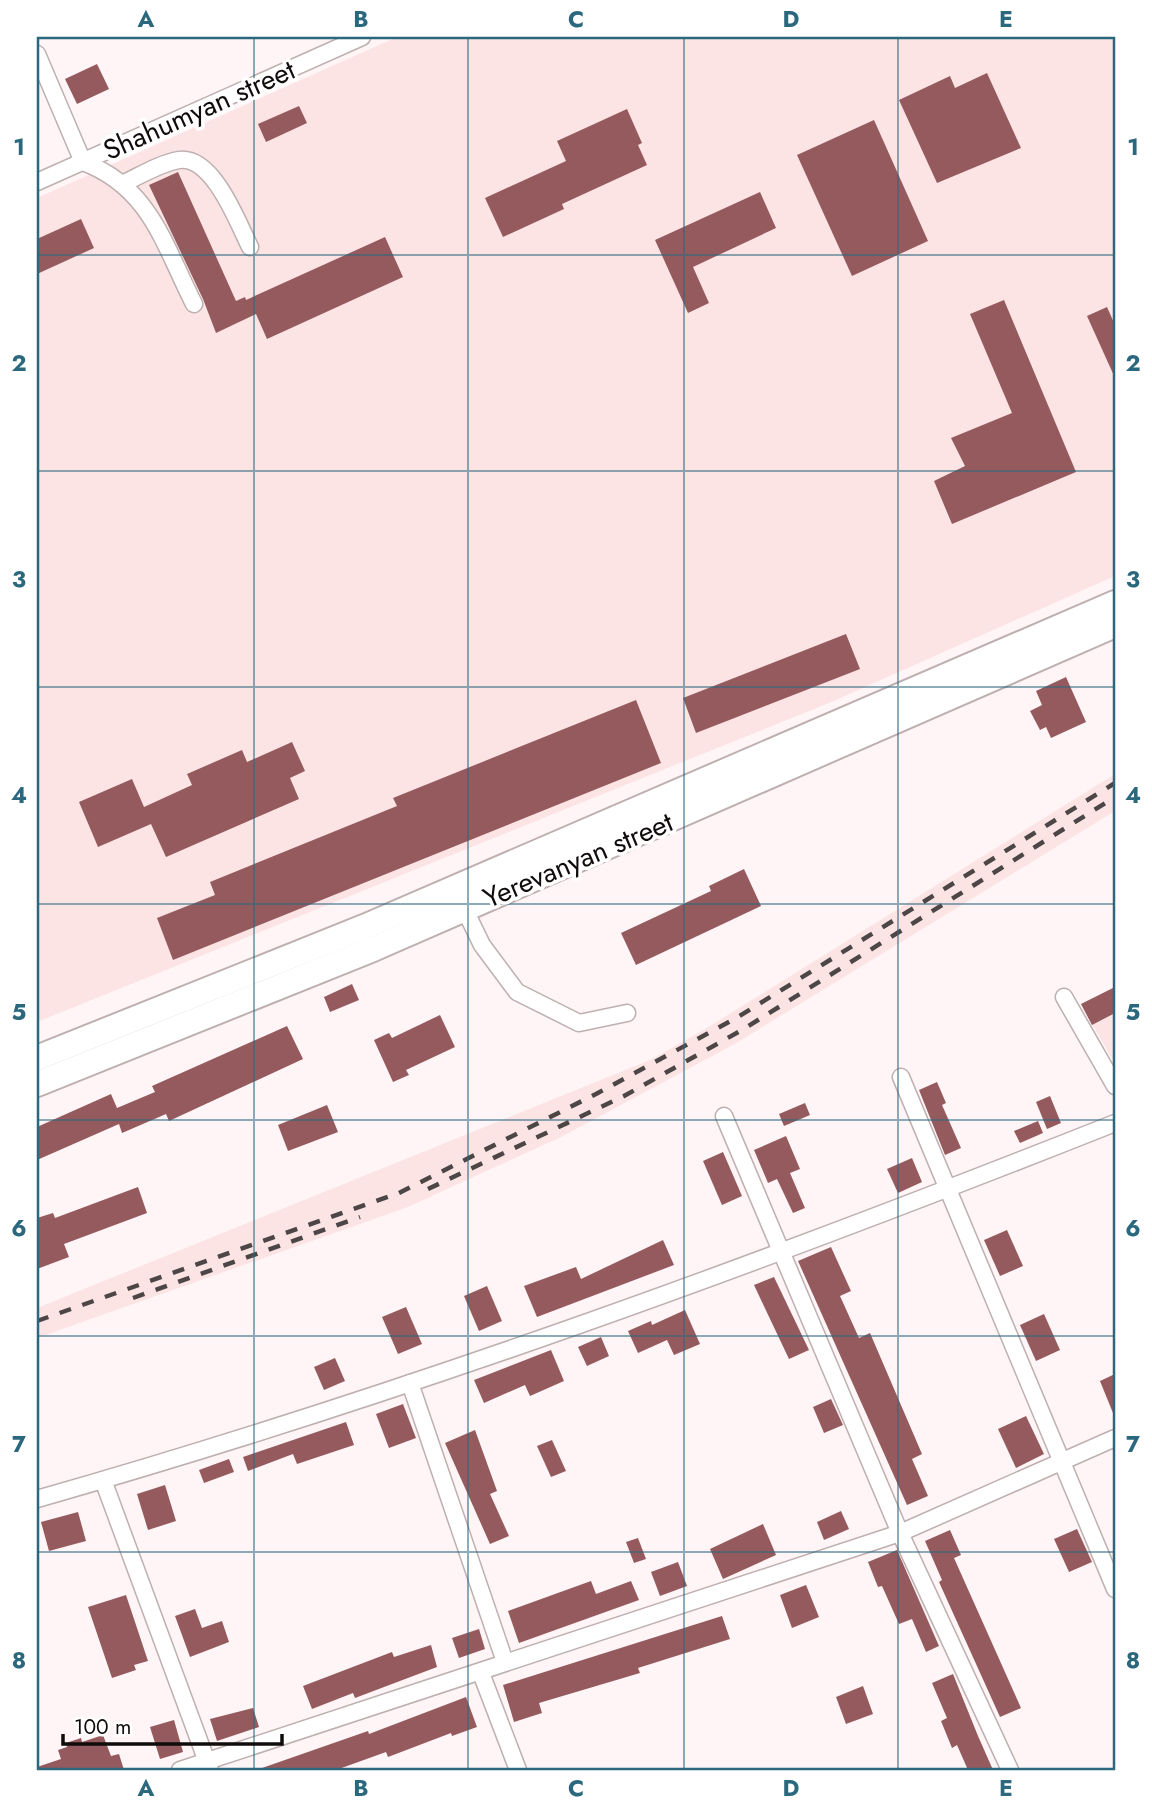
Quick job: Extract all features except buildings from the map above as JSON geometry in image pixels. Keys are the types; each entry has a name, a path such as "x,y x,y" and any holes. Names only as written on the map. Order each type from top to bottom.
{"highway":[{"name":"Yerevanyan street","path":"37,1058 369,938 464,908 615,832 1115,603"},
{"name":"Yerevanyan street","path":"37,1084 615,832 1115,625"}],"street":[{"name":"Shahumyan street","path":"37,182 362,37"},
{"path":"37,54 83,162 124,183 152,220 194,304"},
{"path":"124,183 177,160 198,164 218,185 250,247"},
{"path":"464,908 482,945 517,992 579,1023 627,1013"},
{"path":"1064,998 1115,1086"},
{"path":"901,1077 1060,1463 1115,1589"},
{"path":"724,1116 900,1533 1010,1770"},
{"path":"37,1499 410,1383 948,1189 1115,1123"},
{"path":"410,1383 505,1662"},
{"path":"180,1770 209,1766 481,1673 505,1662 900,1533 1115,1438"},
{"path":"103,1480 209,1766"},
{"path":"481,1673 518,1770"}],"shaded area":[{"path":"397,37 1115,37 1115,576 829,703 37,1022 37,198"},
{"path":"1115,774 1115,811 733,1045 561,1137 408,1207 37,1338 37,1308 650,1060 702,1031"},
{"path":"1115,987 1115,1064 1081,1004"}],"railway":[{"path":"37,1321 399,1193 596,1094 738,1017 1115,783"},
{"path":"428,1189 624,1096 742,1030 1115,797"},
{"path":"133,1298 360,1217"}]}
